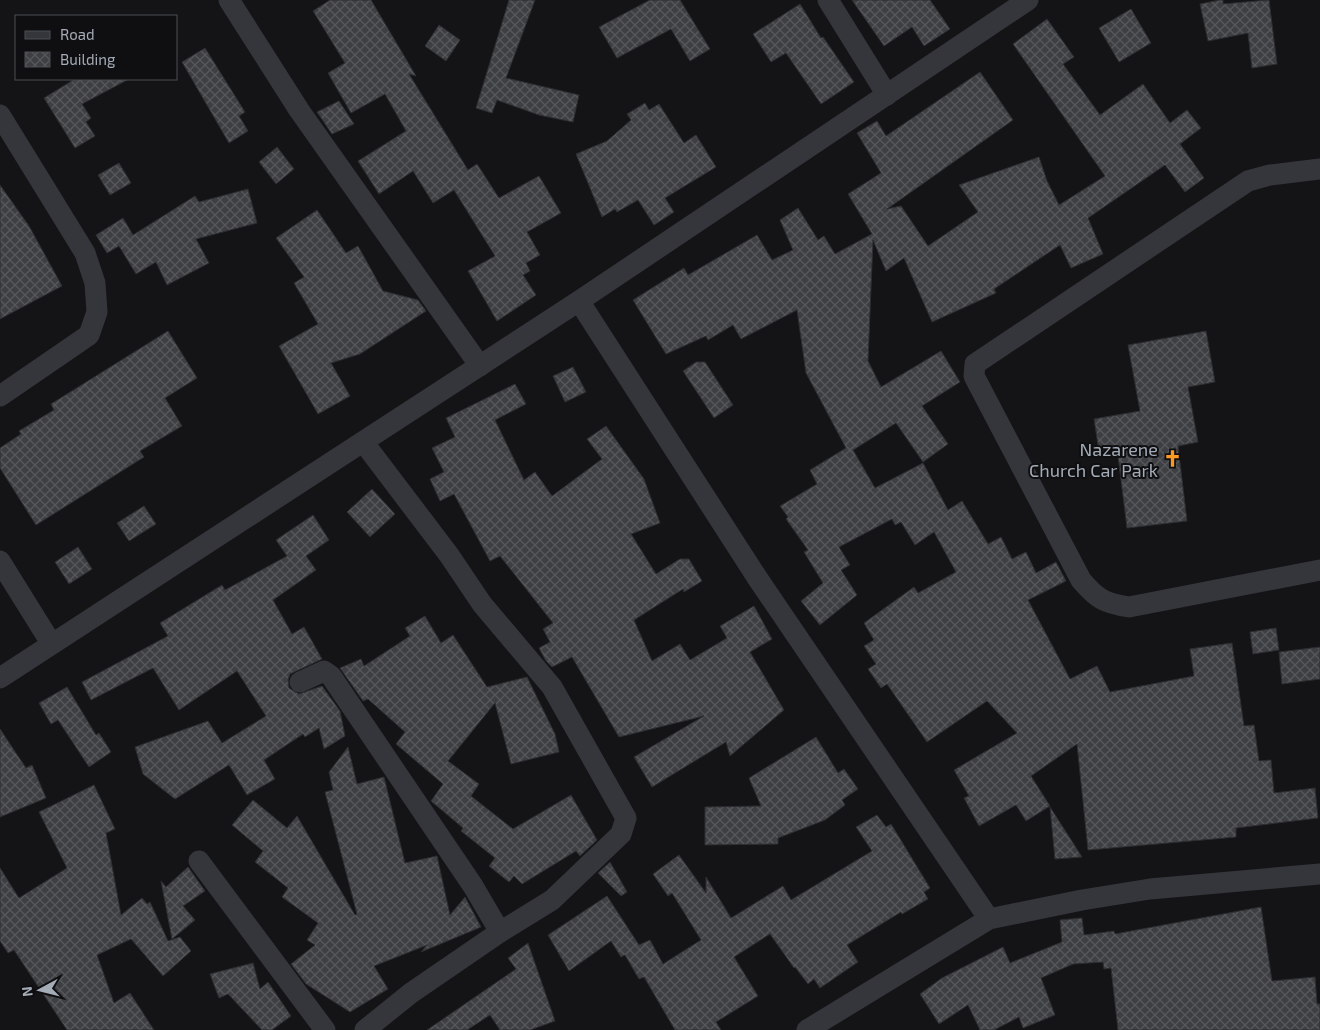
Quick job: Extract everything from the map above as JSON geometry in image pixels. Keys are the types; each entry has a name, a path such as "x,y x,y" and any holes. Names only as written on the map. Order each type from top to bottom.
{"street":[{"path":"229,0 299,110 480,366"},
{"path":"828,0 887,95"},
{"path":"0,678 51,643 364,443 580,301 1028,0"},
{"path":"0,115 85,253 96,283 97,312 89,335 0,396"},
{"path":"1320,169 1270,175 1248,180 974,364 973,370 974,376 1081,580 1095,597 1111,604 1129,607 1320,570"},
{"path":"580,301 758,579 989,919"},
{"path":"364,443 449,555 482,604 552,687 626,818 621,834 552,900 500,932 411,993 365,1030"},
{"path":"0,561 51,643"},
{"path":"300,682 324,672 331,676 468,878 500,932"},
{"path":"200,861 325,1030"},
{"path":"814,1028 989,919 1082,900 1150,889 1320,874"}],"building":[{"path":"330,0 371,0 416,76 409,74 468,170 477,164 499,198 539,176 561,213 527,232 540,255 526,263 530,271 523,275 536,295 497,321 468,271 495,256 454,190 433,203 413,171 379,194 358,161 406,131 385,94 351,113 328,73 345,63 313,11"},
{"path":"509,0 535,0 506,78 579,95 573,122 539,115 497,100 492,113 476,108"},
{"path":"650,0 680,0 710,49 690,61 671,29 617,58 599,27"},
{"path":"852,0 930,0 950,29 924,46 912,27 884,46"},
{"path":"1223,0 1223,4 1269,0 1277,64 1252,68 1248,33 1208,41 1200,4"},
{"path":"800,4 821,38 823,37 854,82 821,104 786,53 771,62 753,34"},
{"path":"1131,9 1151,43 1119,62 1099,28"},
{"path":"1047,19 1074,57 1063,64 1100,115 1143,84 1170,123 1187,110 1201,128 1180,144 1204,178 1185,192 1165,165 1088,218 1103,254 1071,268 1060,245 994,289 996,293 932,322 904,258 886,271 873,240 868,361 881,387 941,351 960,382 922,406 948,444 923,462 896,423 853,450 875,488 923,463 948,510 962,501 988,544 1001,537 1012,559 1026,552 1036,573 1056,562 1066,581 1028,600 1070,679 1097,666 1110,692 1194,676 1190,649 1232,643 1244,726 1254,725 1259,761 1271,760 1274,793 1315,788 1318,818 1236,828 1236,837 1088,850 1077,744 1031,776 1050,806 1026,821 1016,805 979,826 964,798 969,796 954,770 1017,733 987,701 927,742 887,684 881,688 868,669 876,664 864,646 874,640 864,623 914,587 918,593 956,572 934,532 915,545 901,522 895,525 892,519 839,547 850,565 841,570 857,595 820,625 801,601 823,583 804,552 808,550 786,519 788,517 780,506 817,484 810,470 846,448 806,373 797,310 741,339 733,325 708,340 706,336 666,354 633,300 684,268 688,275 757,235 772,260 793,250 780,220 798,208 818,240 824,236 835,254 872,234 848,194 881,173 857,133 877,121 886,136 980,72 1013,120 887,209 901,206 928,246 978,212 959,185 1039,157 1047,181 1059,205 1105,176 1013,44"},
{"path":"439,25 460,40 446,61 425,46"},
{"path":"205,48 245,112 239,116 248,131 229,143 182,62"},
{"path":"73,80 127,80 82,104 91,118 86,122 95,136 75,148 44,98"},
{"path":"339,101 354,124 332,134 317,112"},
{"path":"645,103 649,110 659,104 684,143 696,135 716,167 665,198 674,212 654,225 638,200 617,212 615,209 602,217 576,154 607,141 631,120 627,114"},
{"path":"277,147 294,169 276,184 259,162"},
{"path":"119,163 131,183 110,195 98,175"},
{"path":"0,185 29,226 62,286 0,319"},
{"path":"248,189 257,223 196,239 209,263 167,285 156,262 136,274 119,246 107,253 96,235 123,218 133,235 195,196 199,202"},
{"path":"317,210 346,253 358,246 383,291 418,300 426,311 360,354 331,363 350,396 318,414 279,346 318,324 294,283 304,277 276,238"},
{"path":"168,331 197,378 165,398 182,426 140,451 144,457 36,525 0,468 0,448 21,434 19,431 54,410 51,404"},
{"path":"1206,331 1215,382 1188,387 1198,442 1178,446 1187,521 1127,528 1117,448 1099,451 1094,419 1140,411 1128,345"},
{"path":"696,362 705,362 733,405 714,418 683,371"},
{"path":"573,367 586,392 565,402 553,376"},
{"path":"515,384 526,404 495,420 524,480 535,472 552,496 602,459 587,439 606,426 644,479 660,523 631,534 656,574 680,559 689,559 702,581 684,592 683,589 634,620 652,661 680,644 690,660 727,638 720,626 754,606 772,639 750,652 784,710 730,756 726,742 652,787 634,757 704,716 619,737 572,657 552,667 546,661 539,648 550,642 543,629 553,623 500,556 490,561 454,494 440,501 430,479 444,472 432,448 455,437 446,418"},
{"path":"372,489 395,514 370,537 347,512"},
{"path":"144,506 156,524 129,541 117,523"},
{"path":"313,515 329,540 306,556 316,570 273,600 292,634 304,627 322,659 290,674 288,680 289,688 299,694 322,686 340,711 345,736 324,749 319,728 305,737 303,734 264,760 275,779 247,795 229,765 175,799 143,774 135,747 208,721 222,743 266,716 237,671 179,710 153,668 91,700 82,682 168,636 160,623 222,585 225,590 287,556 276,540"},
{"path":"78,547 92,569 69,584 55,562"},
{"path":"425,616 441,643 453,635 487,687 527,677 555,734 559,752 511,764 495,703 448,761 479,784 471,796 513,829 571,795 597,840 580,856 576,851 522,884 514,876 509,882 489,866 495,858 461,831 463,828 431,801 443,784 396,744 405,732 368,699 363,701 340,668 361,659 364,666 410,636 405,628"},
{"path":"1276,628 1279,650 1253,654 1250,632"},
{"path":"1320,647 1320,679 1282,684 1279,652"},
{"path":"67,687 96,735 99,733 111,752 89,767 58,720 51,724 39,703"},
{"path":"0,729 26,768 32,765 46,798 0,817"},
{"path":"816,737 838,773 844,769 858,789 842,800 845,805 825,820 778,838 778,844 705,845 705,807 761,806 749,778"},
{"path":"348,747 357,784 384,777 405,863 437,856 450,915 465,897 481,927 421,952 427,945 374,966 388,989 350,1012 306,984 291,964 315,945 307,940 318,923 282,897 288,888 255,862 263,851 232,825 253,800 287,828 297,816 355,915 357,914 325,792 333,790 329,772"},
{"path":"94,785 115,829 106,833 121,915 142,898 147,904 150,902 168,941 180,937 191,951 163,976 131,939 97,955 114,1003 130,993 154,1030 67,1030 14,950 8,953 0,941 0,868 19,898 67,868 39,812"},
{"path":"1050,807 1082,857 1055,859"},
{"path":"877,815 886,827 891,824 930,888 924,892 928,899 902,914 901,912 847,945 858,962 820,988 814,979 808,984 770,934 734,957 758,996 716,1022 721,1030 675,1030 644,977 639,979 625,955 621,957 611,941 569,971 548,935 607,896 639,945 650,940 663,964 701,940 672,893 668,896 653,874 679,855 706,893 706,877 731,918 783,886 791,900 872,851 856,827"},
{"path":"610,862 627,892 621,896 598,873"},
{"path":"188,867 205,891 183,906 195,920 172,939 161,881 166,887"},
{"path":"1261,907 1272,981 1315,977 1317,1004 1320,1004 1320,1030 1118,1030 1111,968 1104,969 1103,962 1073,964 1041,978 1055,1015 1023,1028 1019,1017 994,1030 980,1030 968,1005 939,1024 920,994 942,978 1003,947 1010,963 1062,942 1060,920 1082,918 1084,935 1114,931 1115,934"},
{"path":"528,943 555,1021 530,1030 500,1030 490,1015 467,1030 427,1030 516,969 508,958"},
{"path":"253,963 260,989 268,982 291,1016 272,1030 262,1030 228,994 219,998 210,974"}],"place":[{"name":"Nazarene Church Car Park","path":"1172,459"}]}
